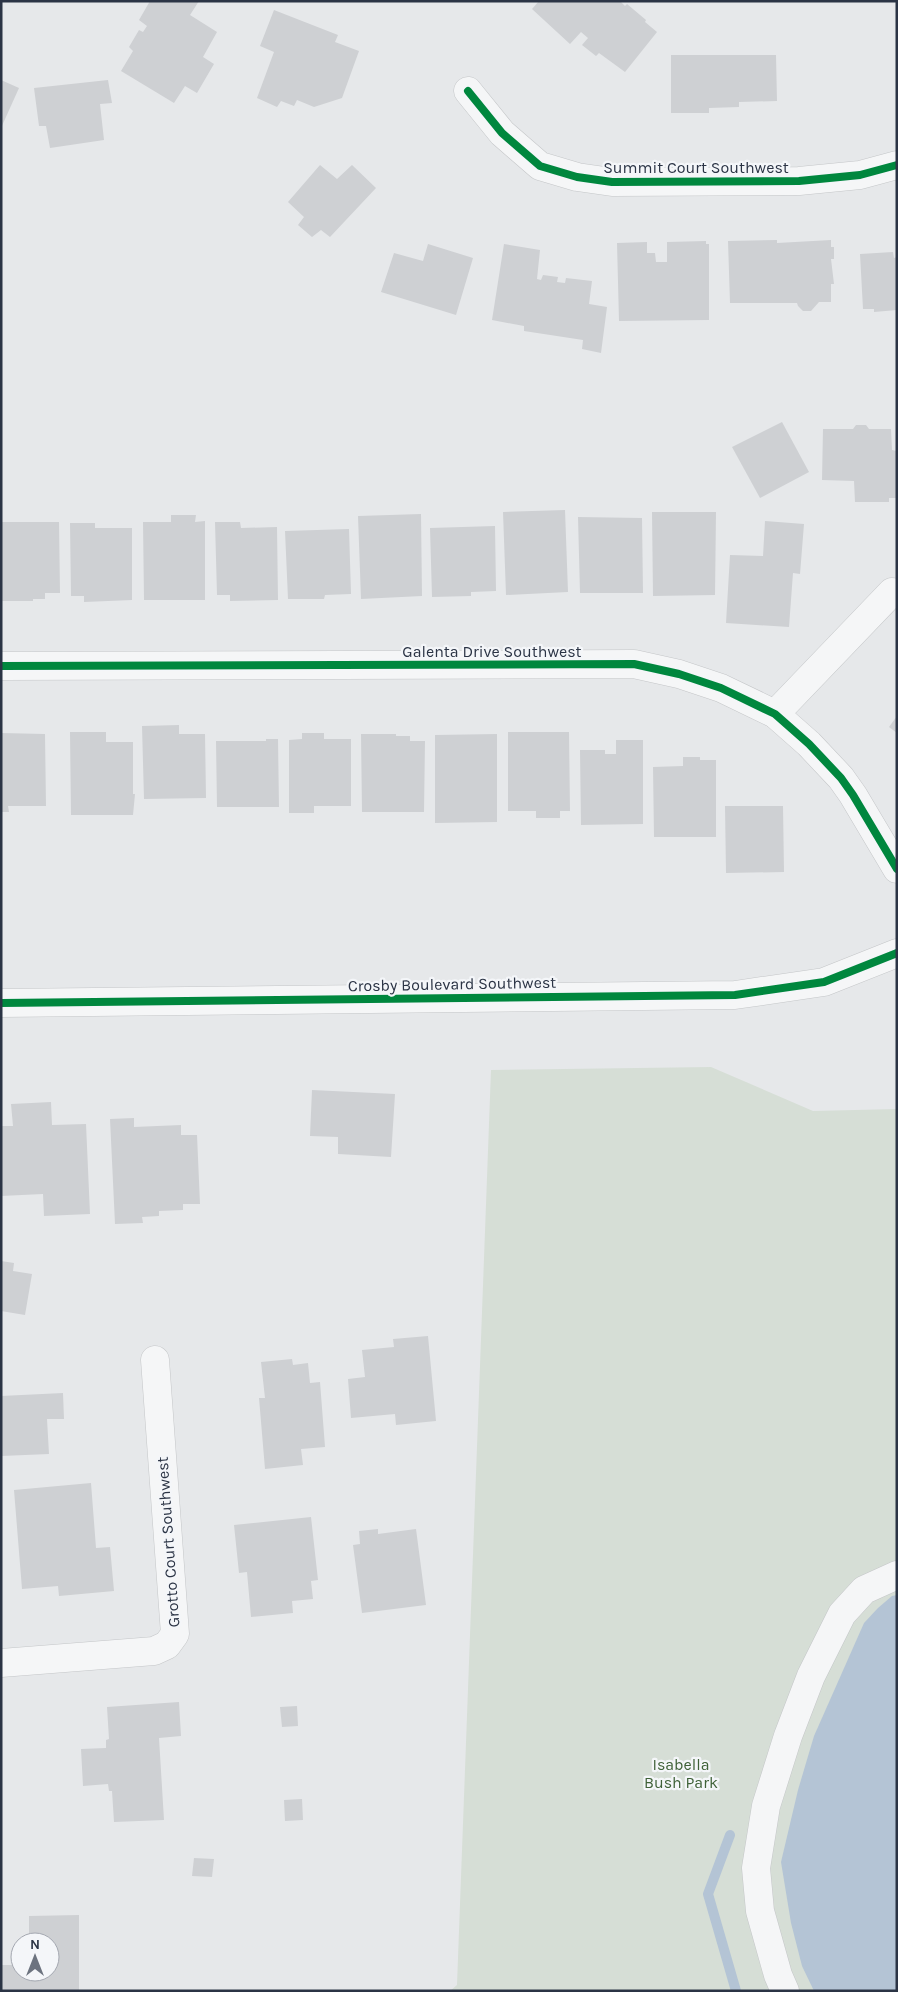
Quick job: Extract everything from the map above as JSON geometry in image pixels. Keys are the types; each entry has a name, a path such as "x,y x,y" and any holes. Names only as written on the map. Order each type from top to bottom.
{"street":[{"name":"Summit Court Southwest","path":"468,91 502,133 540,166 577,178 612,182 799,181 860,175 897,166"},
{"path":"775,714 892,592"},
{"name":"Galenta Drive Southwest","path":"1,666 634,664 679,674 721,688 775,714 809,744 841,778 853,795 897,869"},
{"name":"Crosby Boulevard Southwest","path":"1,1002 735,995 824,982 897,953"},
{"name":"Grotto Court Southwest","path":"1,1663 154,1651 167,1645 175,1634 155,1360"},
{"path":"785,1991 778,1975 760,1911 756,1868 766,1806 788,1736 811,1676 842,1614 864,1590 897,1576"}],"green space":[{"name":"Isabella Bush Park","path":"711,1067 813,1111 897,1109 897,1991 450,1991 457,1985 491,1070"}],"water":[{"path":"897,1595 897,1991 814,1991 802,1966 791,1923 781,1862 798,1790 814,1736 864,1623 892,1596"}],"building":[{"path":"150,1 199,1 190,15 217,32 203,57 214,64 197,93 185,86 174,103 121,71 133,51 129,47 139,30 143,32 147,26 139,20"},
{"path":"539,1 620,1 625,6 627,4 657,32 625,72 599,53 596,56 582,45 588,38 581,32 570,44 532,9"},
{"path":"274,10 338,35 335,42 359,51 342,98 314,107 297,100 294,106 281,101 277,107 257,98 274,52 260,46"},
{"path":"671,55 776,55 777,101 739,102 739,107 709,108 709,113 671,113"},
{"path":"1,80 19,88 1,128"},
{"path":"108,80 112,103 100,104 104,140 50,148 46,126 39,126 34,88"},
{"path":"320,165 337,179 352,165 376,188 330,237 321,230 312,237 298,225 304,217 288,202"},
{"path":"777,240 777,243 831,240 831,247 834,247 834,259 831,259 834,284 831,284 831,302 819,302 811,311 803,311 797,303 730,303 728,241"},
{"path":"706,241 706,244 709,244 709,320 619,321 617,243 647,242 647,253 655,253 656,262 667,262 667,242"},
{"path":"428,244 473,258 456,315 381,292 394,253 423,261"},
{"path":"504,244 540,250 537,279 541,280 543,275 558,277 557,282 565,283 566,278 592,281 589,304 607,307 601,353 582,349 583,340 524,331 524,326 492,320"},
{"path":"893,252 894,258 897,257 897,310 874,312 874,309 863,309 860,254"},
{"path":"782,422 809,472 760,498 732,447"},
{"path":"856,425 866,425 869,429 891,429 892,450 897,451 897,498 889,498 889,502 855,502 854,481 822,480 823,429 853,429"},
{"path":"565,510 568,592 506,595 503,512"},
{"path":"652,512 716,512 715,595 653,596"},
{"path":"421,514 422,596 361,599 358,516"},
{"path":"171,515 196,515 195,522 205,521 205,600 144,600 143,522 171,522"},
{"path":"578,517 642,518 643,593 580,593"},
{"path":"765,521 804,524 800,574 793,573 789,627 726,623 730,555 763,556"},
{"path":"1,522 59,522 60,593 45,593 45,599 33,599 33,601 1,601"},
{"path":"215,522 240,522 241,528 277,527 278,600 230,601 230,595 217,595"},
{"path":"70,523 95,523 95,528 132,528 132,600 84,602 84,596 71,596"},
{"path":"495,526 496,591 471,592 471,596 432,597 430,528"},
{"path":"349,529 351,594 325,595 324,599 288,599 285,531"},
{"path":"897,716 897,733 889,727"},
{"path":"179,725 179,734 205,734 206,798 144,799 142,726"},
{"path":"70,732 106,732 106,742 133,742 133,794 135,794 133,815 71,815"},
{"path":"508,732 569,732 570,811 560,811 560,818 536,818 536,811 508,811"},
{"path":"1,733 45,734 46,806 8,806 9,812 1,812"},
{"path":"302,733 324,733 324,739 351,739 351,806 314,806 314,813 289,813 289,740 302,739"},
{"path":"361,734 396,734 396,736 410,736 410,741 425,741 424,812 362,812"},
{"path":"497,734 497,822 435,823 435,735"},
{"path":"266,739 278,739 279,807 217,807 216,741 266,741"},
{"path":"616,740 643,740 643,824 581,825 580,750 605,750 605,754 616,754"},
{"path":"683,757 700,757 700,760 716,760 716,837 654,837 653,767 683,766"},
{"path":"725,806 783,806 784,872 726,873"},
{"path":"312,1090 395,1094 391,1157 338,1154 338,1137 310,1136"},
{"path":"51,1102 52,1125 86,1124 90,1214 44,1216 43,1194 1,1196 1,1126 13,1126 11,1104"},
{"path":"134,1118 134,1127 181,1125 181,1135 197,1135 200,1204 183,1204 183,1210 159,1211 159,1216 142,1217 143,1223 115,1224 110,1119"},
{"path":"1,1261 14,1263 13,1271 32,1274 25,1315 1,1311"},
{"path":"428,1336 436,1421 396,1425 395,1414 351,1418 348,1379 365,1377 362,1350 394,1347 393,1339"},
{"path":"292,1359 293,1365 308,1363 310,1383 320,1382 325,1447 301,1449 303,1465 265,1469 259,1398 265,1398 261,1362"},
{"path":"63,1393 64,1419 47,1419 49,1454 1,1456 1,1396"},
{"path":"91,1483 96,1548 110,1547 114,1591 59,1596 58,1586 22,1589 14,1490"},
{"path":"311,1517 318,1580 311,1581 313,1599 292,1601 293,1613 251,1617 247,1572 239,1573 234,1525"},
{"path":"378,1529 378,1534 416,1529 426,1605 362,1613 353,1545 360,1544 359,1531"},
{"path":"179,1702 181,1736 159,1738 164,1820 114,1822 112,1791 109,1791 108,1784 83,1786 81,1749 106,1748 106,1740 109,1739 107,1707"},
{"path":"297,1706 298,1726 282,1727 280,1707"},
{"path":"302,1799 303,1820 285,1821 284,1800"},
{"path":"194,1858 214,1859 212,1877 192,1876"},
{"path":"79,1915 79,1991 1,1991 1,1965 10,1965 10,1982 60,1982 60,1932 29,1932 29,1916"}],"waterway":[{"path":"730,1835 708,1894 736,1991"}],"cycle path":[{"path":"468,91 502,133 540,166 577,177 612,182 799,181 860,175 897,165"},
{"path":"1,666 634,664 679,674 721,688 775,714 809,744 841,778 853,795 897,869"},
{"path":"1,1003 735,995 824,982 897,953"}]}
